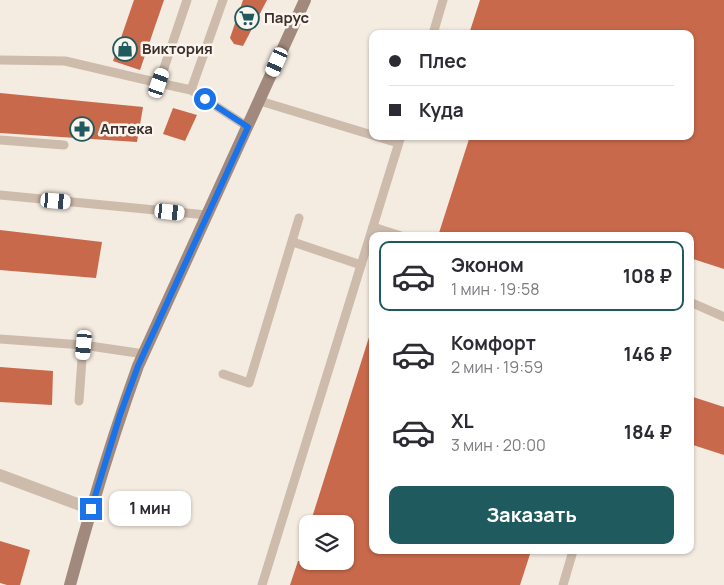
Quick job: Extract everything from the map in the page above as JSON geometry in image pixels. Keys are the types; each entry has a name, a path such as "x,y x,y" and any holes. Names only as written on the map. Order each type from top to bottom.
{"main road":[{"path":"70,585 120,415 138,366 305,0"}],"street":[{"path":"0,475 91,509"}],"lane":[{"path":"159,83 188,0"},
{"path":"191,90 223,0"},
{"path":"434,30 443,0"},
{"path":"0,60 65,61 191,90 248,127"},
{"path":"260,100 369,134"},
{"path":"0,140 64,145"},
{"path":"371,232 399,140"},
{"path":"0,195 207,215"},
{"path":"223,374 249,383 299,218"},
{"path":"372,227 388,232"},
{"path":"262,585 369,237"},
{"path":"292,242 361,264"},
{"path":"694,304 724,317"},
{"path":"0,339 84,345 144,354"},
{"path":"79,401 84,345"},
{"path":"563,585 572,554"}],"building":[{"path":"134,0 164,0 140,70 113,61"},
{"name":"Парус","path":"243,0 267,0 243,46 234,44 230,38"},
{"path":"480,0 724,0 724,269 694,259 694,232 439,232 469,140 694,140 694,30 470,30"},
{"path":"0,93 143,107 137,142 0,133"},
{"path":"173,108 197,115 185,141 163,134"},
{"path":"0,230 102,242 96,278 0,270"},
{"path":"369,337 369,554 530,554 520,585 290,585 298,561 299,570 354,570 354,515 313,515"},
{"path":"0,367 53,371 52,405 0,402"},
{"path":"694,397 724,407 724,455 694,445"},
{"path":"0,541 30,550 20,585 0,583"}],"place":[{"name":"Парус","path":"247,18"},
{"name":"Виктория","path":"125,49"},
{"name":"Аптека","path":"82,129"}],"route":[{"path":"91,509 120,415 138,366 248,127 205,99"}]}
